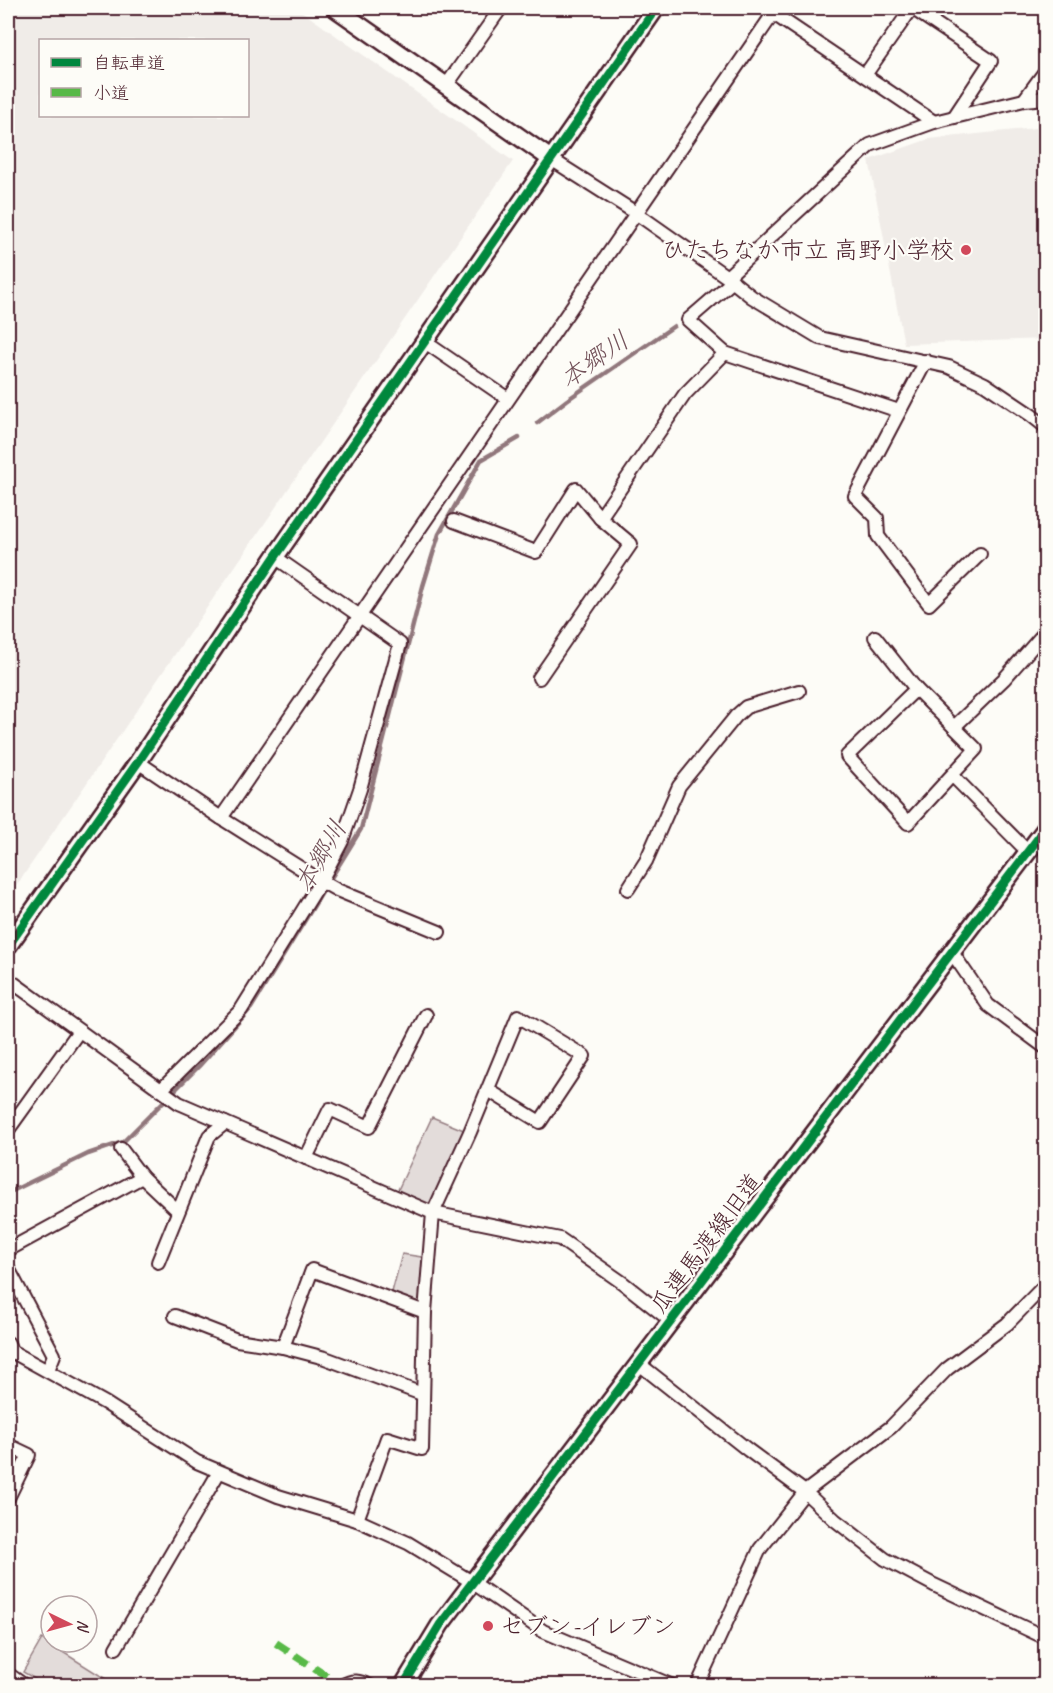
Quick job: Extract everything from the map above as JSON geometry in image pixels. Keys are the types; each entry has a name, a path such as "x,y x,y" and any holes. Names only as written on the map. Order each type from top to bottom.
{"street":[{"path":"335,8 551,159 636,213 752,297 820,338 949,368 985,384 1046,427"},
{"path":"446,86 501,8"},
{"path":"8,946 138,762 275,556 656,8"},
{"path":"865,75 912,8 991,61 954,117"},
{"path":"221,818 636,213 772,9 934,122"},
{"path":"1024,100 1046,70"},
{"path":"899,411 725,352 688,320 870,145 934,122 1024,100 1046,98"},
{"path":"425,342 508,399"},
{"path":"600,518 685,394 725,352"},
{"path":"926,361 855,496 877,518 878,536 929,604 980,554"},
{"path":"454,521 536,552 576,489 600,518 631,544 539,678"},
{"path":"161,1090 241,1010 321,881 342,841 360,789 400,644 275,556"},
{"path":"954,727 1004,680 1046,631"},
{"path":"875,637 916,689 976,749 908,823 847,756 916,689"},
{"path":"628,889 646,861 679,786 736,716 746,707 799,691"},
{"path":"138,762 321,881 337,890 439,932"},
{"path":"952,775 1027,851"},
{"name":"瓜連馬渡線旧道","path":"403,1686 440,1625 472,1582 1046,828"},
{"path":"951,951 988,1005 1046,1048"},
{"path":"8,979 179,1103 433,1213 560,1239 623,1282 671,1321"},
{"path":"306,1158 330,1109 369,1127 426,1015"},
{"path":"357,1520 387,1438 422,1449 425,1312 433,1213 518,1016 584,1056 540,1122 488,1090"},
{"path":"8,1130 79,1031"},
{"path":"158,1262 177,1210 209,1136 225,1123"},
{"path":"121,1149 142,1178 177,1210"},
{"path":"8,1250 142,1178"},
{"path":"8,1268 54,1355 48,1370"},
{"path":"283,1347 312,1270 425,1312"},
{"path":"697,1686 760,1549 804,1492 891,1427 947,1369 1007,1324 1046,1284"},
{"path":"175,1316 237,1340 283,1347 325,1358 422,1394"},
{"path":"9,1351 48,1370 105,1403 197,1462 278,1496 357,1520 408,1543 472,1582 543,1631 673,1686"},
{"path":"638,1364 804,1492 835,1520 885,1559 1046,1638"},
{"path":"8,1445 29,1455 8,1498"},
{"path":"116,1648 219,1472"},
{"path":"8,1674 25,1686"},
{"path":"342,1686 348,1681 360,1681 370,1686"}],"shaded area":[{"path":"8,8 297,8 513,161 8,898"},
{"name":"ひたちなか市立 高野小学校","path":"1045,127 1045,339 904,344 869,160 929,139"},
{"path":"432,1117 466,1131 432,1208 396,1194"},
{"path":"402,1254 428,1258 423,1306 391,1296"},
{"path":"39,1644 39,1654 66,1654 109,1681 107,1685 45,1685 23,1672"}],"waterway":[{"name":"本郷川","path":"537,423 674,326"},
{"name":"本郷川","path":"8,1193 88,1154 123,1142 199,1066 251,1008 361,829 423,586 439,534 481,460 519,438"}],"marked path":[{"path":"276,1643 341,1686"}],"cycle path":[{"path":"8,946 138,762 275,557 656,8"},
{"path":"403,1686 440,1625 1046,828"}],"place":[{"name":"ひたちなか市立 高野小学校","path":"966,250"},
{"name":"セブン-イレブン","path":"488,1626"}]}
